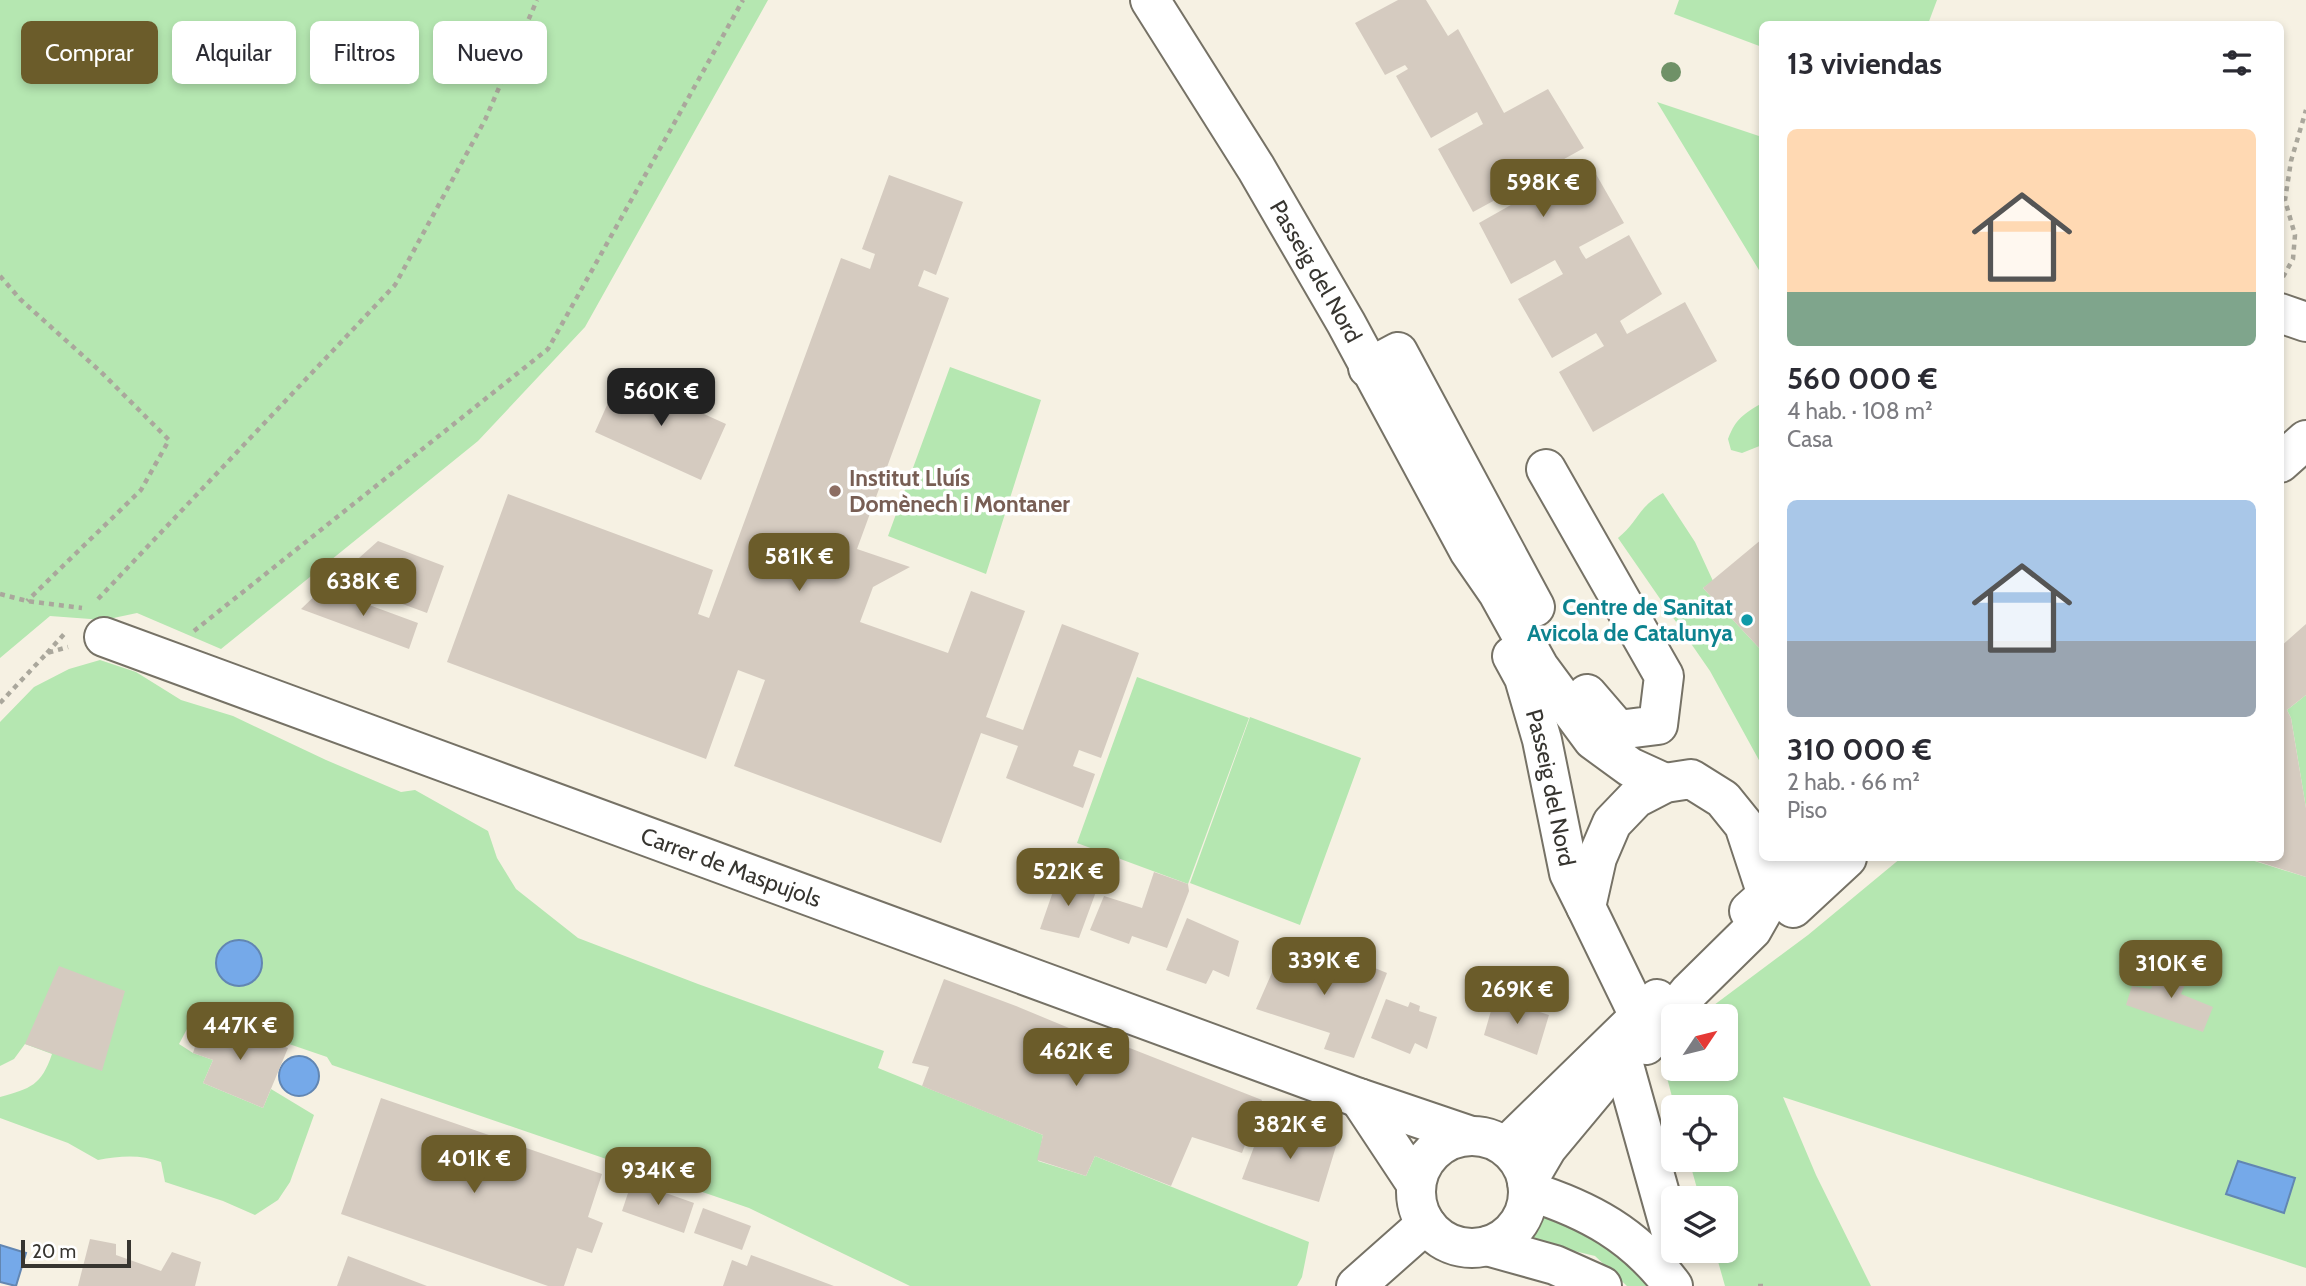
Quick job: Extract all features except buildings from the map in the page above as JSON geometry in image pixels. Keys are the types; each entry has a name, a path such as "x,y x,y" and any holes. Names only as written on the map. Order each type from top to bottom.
{"street":[{"name":"Passeig del Nord","path":"1150,0 1256,168 1346,323 1469,551 1498,593 1539,667 1593,740 1630,766 1665,783"},
{"path":"2284,314 2306,322"},
{"path":"1368,368 1398,352 1572,677 1618,730 1658,725 1664,677 1546,469"},
{"path":"2284,459 2306,440"},
{"name":"Passeig del Nord","path":"1469,551 1499,632 1524,678 1542,740 1569,873 1652,1032"},
{"name":"Carrer de Maspujols","path":"85,627 161,658 1359,1098 1468,1135"},
{"path":"1586,907 1597,858 1612,823 1636,798 1665,783 1691,779 1723,799 1753,826 1759,856"},
{"path":"1528,1187 1547,1148 1586,1100 1752,930 1764,909 1767,895 1760,861"},
{"path":"1767,895 1805,861"},
{"path":"1506,1146 1652,1032 1844,861"},
{"path":"1652,1032 1668,1186"},
{"path":"1359,1098 1416,1184"},
{"path":"1487,1247 1504,1238 1518,1225 1528,1204 1528,1187 1522,1165 1506,1146 1488,1137 1468,1135 1449,1140 1434,1150 1422,1166 1416,1184 1417,1203 1426,1224 1451,1244 1467,1248 1487,1247 1555,1265 1602,1286"},
{"path":"1528,1187 1590,1215 1633,1242 1674,1286"},
{"path":"1356,1286 1426,1224"},
{"path":"1679,1263 1686,1286"}],"path":[{"path":"97,599 395,285 485,120 537,0"},
{"path":"161,658 548,349 743,0"},
{"path":"2284,274 2293,259 2295,235 2285,201 2291,161 2306,110"},
{"path":"0,276 20,299 101,372 169,440 141,490 27,601"},
{"path":"0,594 27,601 88,609 85,627 47,653 0,703"},
{"path":"47,653 85,627"},
{"path":"1758,1286 1763,1286"}],"green space":[{"path":"0,0 768,0 585,327 478,441 221,649 137,613 104,620 50,616 0,658"},
{"path":"1679,0 1937,0 1929,21 1759,21 1759,46 1674,14"},
{"path":"1657,102 1759,136 1759,270"},
{"path":"950,367 1041,400 986,574 888,536"},
{"path":"1759,405 1759,446 1742,453 1731,450 1728,439 1734,426"},
{"path":"1663,493 1695,542 1713,581 1703,588 1759,648 1759,760 1710,671 1618,538 1655,498"},
{"path":"100,660 136,672 181,700 233,716 401,792 415,790 488,831 497,858 516,889 578,938 884,1051 878,1068 1043,1135 1038,1161 1086,1176 1095,1156 1309,1242 1302,1277 1297,1286 910,1286 749,1208 332,1065 327,1057 196,1012 179,1044 193,1053 213,1060 203,1083 263,1108 271,1089 314,1115 290,1182 278,1200 255,1215 223,1201 165,1182 161,1162 130,1156 98,1160 68,1143 0,1118 0,1097 34,1084 44,1073 52,1054 25,1044 14,1059 0,1066 0,722 34,687 69,669"},
{"path":"1137,677 1249,718 1188,884 1077,843"},
{"path":"2306,695 2306,808 2291,718 2287,710"},
{"path":"1250,717 1361,758 1300,925 1190,883"},
{"path":"1897,861 2255,861 2306,877 2306,1268 1783,1097 1816,1175 1871,1286 1725,1286 1718,1263 1738,1263 1738,1186 1696,1186 1692,1172 1738,1172 1738,1095 1672,1095 1668,1082 1738,1082 1738,1004 1715,1004 1808,935"},
{"path":"1546,1208 1610,1238 1656,1286 1627,1286 1595,1256 1529,1240"}],"water":[{"path":"239,940 255,947 262,963 255,979 239,986 223,979 216,963 223,947"},
{"path":"299,1056 313,1062 319,1076 313,1090 299,1096 285,1090 279,1076 285,1062"},
{"path":"2238,1161 2295,1178 2284,1213 2226,1194"},
{"path":"0,1245 26,1253 16,1286 0,1282"}],"place":[{"name":"Institut Lluís Domènech i Montaner","path":"835,491"},
{"name":"Centre de Sanitat Avicola de Catalunya","path":"1747,620"}]}
